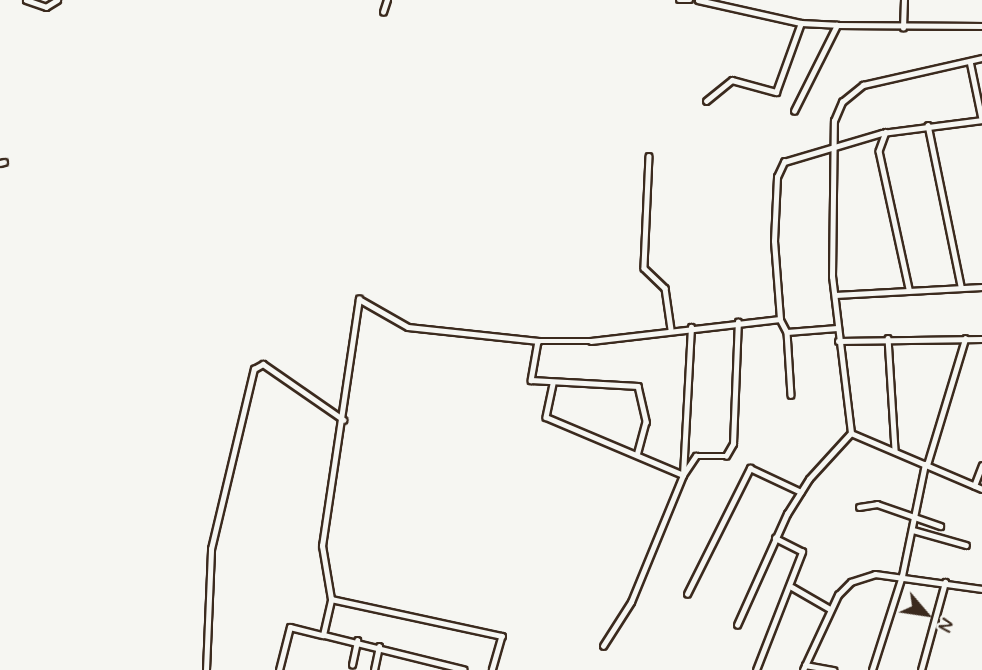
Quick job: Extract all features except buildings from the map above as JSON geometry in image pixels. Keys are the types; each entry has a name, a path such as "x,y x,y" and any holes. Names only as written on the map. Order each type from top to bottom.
{"street":[{"path":"26,0 46,7 57,0"},
{"path":"383,12 387,0"},
{"path":"679,0 690,0"},
{"path":"698,0 801,23 903,28 982,26"},
{"path":"903,28 904,0"},
{"path":"706,101 732,80 776,92 801,23"},
{"path":"794,111 837,25"},
{"path":"737,625 775,538 800,492 851,433 838,341 835,295 832,146 842,102 863,85 982,58"},
{"path":"791,395 787,332 780,320 774,241 779,170 799,155 866,137 928,125 982,120 970,61"},
{"path":"928,125 961,286"},
{"path":"887,132 880,144 891,226 909,289"},
{"path":"866,137 880,144"},
{"path":"649,156 644,268 665,288 671,329"},
{"path":"835,295 961,286 982,287"},
{"path":"323,635 331,598 322,546 344,420 361,298 408,327 538,341 591,341 671,329 780,320"},
{"path":"603,646 631,602 683,475 696,456 726,456 733,444 738,322"},
{"path":"683,475 691,327"},
{"path":"787,332 837,328"},
{"path":"838,341 888,338 982,339"},
{"path":"888,338 895,450"},
{"path":"872,670 902,576 917,517 926,465 965,339"},
{"path":"538,341 528,376 553,384 638,386 646,422 637,455"},
{"path":"206,670 211,549 254,369 263,364 344,420"},
{"path":"553,384 546,417 683,475"},
{"path":"851,433 982,489"},
{"path":"974,486 982,465"},
{"path":"687,594 750,468 800,492"},
{"path":"859,507 877,504 940,526"},
{"path":"913,530 966,545"},
{"path":"756,670 792,587 802,552 775,538"},
{"path":"835,670 804,668 830,610 851,582 875,574 982,589"},
{"path":"921,670 945,582"},
{"path":"792,587 830,610"},
{"path":"331,598 499,635 503,639 492,670"},
{"path":"279,670 290,627 342,643 357,641 464,670"},
{"path":"352,665 357,641"},
{"path":"374,670 380,647"}]}
